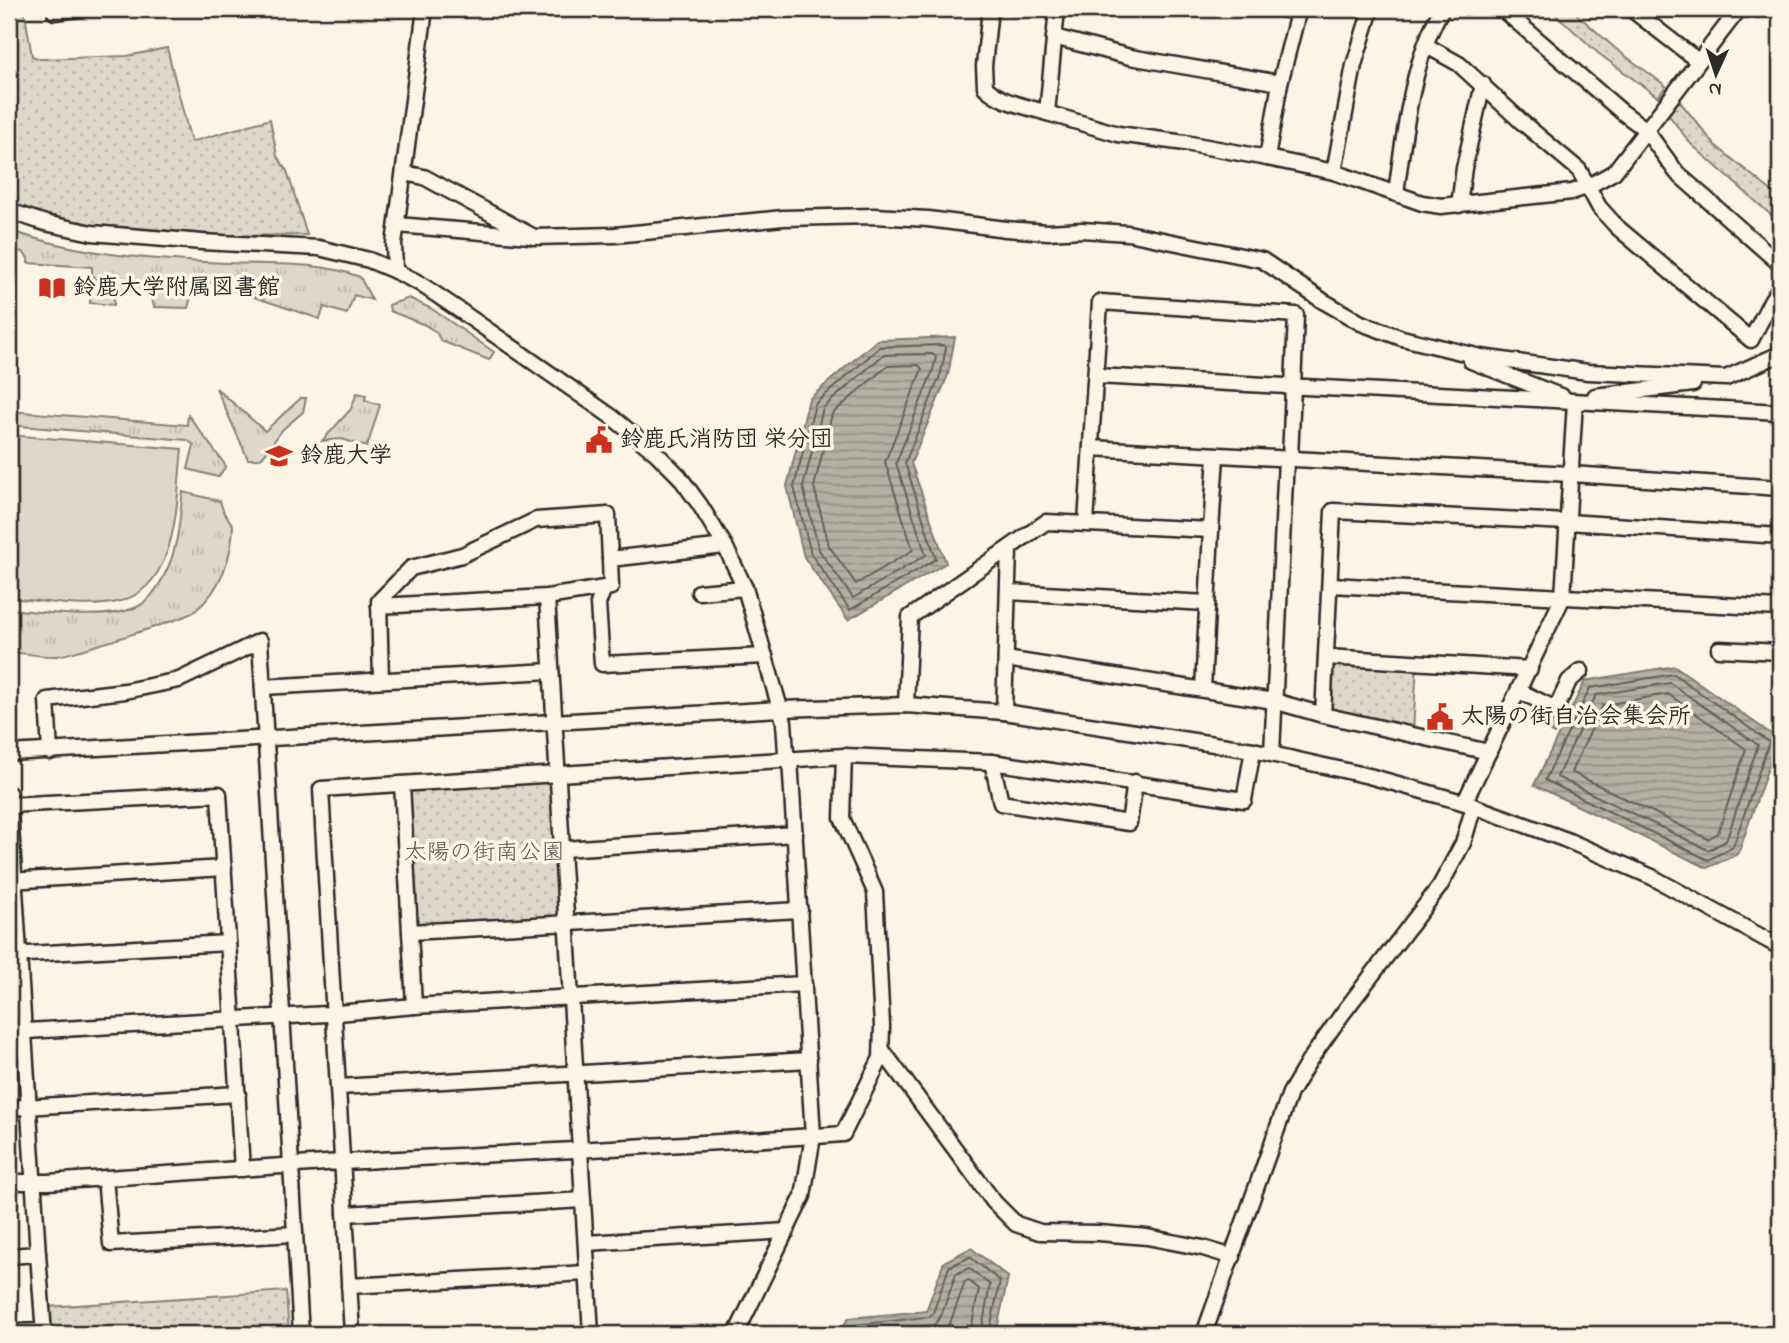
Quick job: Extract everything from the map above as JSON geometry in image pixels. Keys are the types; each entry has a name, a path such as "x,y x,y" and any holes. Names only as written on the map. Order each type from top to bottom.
{"street":[{"path":"55,9 55,12 78,9"},
{"path":"395,271 394,244 425,9"},
{"path":"990,9 984,66 985,87 993,95 1118,134 1185,143 1334,172 1422,203 1441,206 1572,192 1614,172 1645,128 1739,9"},
{"path":"1047,113 1057,9"},
{"path":"1267,158 1280,83 1298,10 1281,9"},
{"path":"1334,172 1354,65 1371,9"},
{"path":"1396,193 1408,113 1419,65 1442,9"},
{"path":"1502,9 1622,113 1645,128 1677,173 1780,264"},
{"path":"1631,9 1698,61"},
{"path":"1054,37 1142,59 1280,83"},
{"path":"1427,46 1459,64 1523,124 1579,170 1599,207 1617,228 1751,340 1780,288"},
{"path":"1459,205 1464,168 1483,84"},
{"path":"404,173 424,177 534,237"},
{"path":"9,211 45,223 92,233 319,248 369,260 395,271 419,283 612,417 656,453 679,476 700,505 725,546 745,587 784,722 786,753 790,759 813,1136 803,1196 736,1334"},
{"path":"397,225 534,237 615,235 783,218 874,216 1048,232 1082,230 1128,233 1262,260 1361,324 1451,351 1588,372 1726,378"},
{"path":"1086,523 1100,302 1296,315 1272,753"},
{"path":"1451,351 1575,402 1594,396 1710,382 1726,378 1780,354"},
{"path":"1096,376 1780,412"},
{"path":"1204,1334 1233,1257 1269,1145 1290,1093 1343,1013 1440,886 1463,843 1468,795 1563,597 1575,402"},
{"path":"1091,448 1780,488"},
{"path":"1203,689 1216,456"},
{"path":"1323,715 1333,511 1568,522 1780,536"},
{"path":"379,606 547,597 611,587 608,515 536,520 462,555 411,568 379,601 379,606 381,680"},
{"path":"906,705 910,617 1046,522 1211,530"},
{"path":"610,559 725,546"},
{"path":"1004,712 1009,549"},
{"path":"1330,585 1780,608"},
{"path":"699,592 745,587"},
{"path":"604,588 598,604 602,664 765,656"},
{"path":"1008,592 1207,603"},
{"path":"547,597 591,1334"},
{"path":"50,752 47,700 125,691 179,680 260,640 301,1334"},
{"path":"1719,649 1780,652"},
{"path":"1326,657 1530,669"},
{"path":"1006,659 1274,701 1323,715 1489,752"},
{"path":"263,687 551,671"},
{"path":"1519,691 1556,709 1569,681 1581,671"},
{"path":"9,753 780,709 906,705 1004,712 1272,753 1369,776 1468,804 1564,839 1652,877 1780,947"},
{"path":"352,1334 321,789 844,756 992,762 1244,800 1253,750"},
{"path":"9,1182 843,1133 881,1058 882,1051 875,892 842,818 844,756"},
{"path":"992,762 1001,803 1129,823 1135,782"},
{"path":"402,784 414,1006"},
{"path":"9,794 16,1032 34,1181 43,1332 9,1332"},
{"path":"9,804 219,794 242,1169"},
{"path":"563,849 795,834"},
{"path":"11,881 224,868"},
{"path":"410,932 800,910"},
{"path":"13,955 228,943"},
{"path":"16,1032 804,984"},
{"path":"882,1051 994,1202 1016,1224 1040,1232 1147,1237 1233,1257"},
{"path":"339,1087 809,1060"},
{"path":"9,1108 237,1094"},
{"path":"105,1178 111,1244 295,1234"},
{"path":"345,1214 583,1199"},
{"path":"586,1243 787,1231"},
{"path":"9,1256 38,1254"},
{"path":"349,1286 587,1273"}],"green space":[{"path":"9,9 24,9 32,56 40,59 127,56 167,48 191,142 270,119 277,156 287,171 307,235 237,236 91,225 51,217 9,203"},
{"path":"1550,9 1571,9 1616,49 1666,86 1658,97 1598,53"},
{"path":"1676,97 1715,145 1780,198 1780,223 1691,144 1665,110"},
{"path":"9,230 62,245 117,255 328,268 360,277 372,300 354,295 347,314 324,307 320,319 203,280 200,288 194,286 188,308 154,307 148,296 138,292 114,295 114,305 90,303 91,292 98,284 92,276 92,267 28,263 23,252 9,249"},
{"path":"409,298 432,309 494,352 489,360 441,341 436,332 425,325 390,311 389,305"},
{"path":"216,388 265,431 301,398 306,398 303,412 283,429 263,456 259,459 248,459"},
{"path":"357,393 366,395 365,400 380,405 367,447 342,439 322,441 351,409"},
{"path":"9,411 187,425 188,415 226,466 218,477 188,469 194,445 187,440 9,425"},
{"path":"9,435 182,449 171,539 164,561 153,579 138,593 117,602 92,605 9,598"},
{"path":"183,492 220,501 224,513 233,525 223,572 204,603 188,615 152,628 57,656 9,652 9,609 93,615 126,611 145,602 162,580 173,554"},
{"path":"1327,658 1417,663 1413,732 1324,714"},
{"name":"太陽の街南公園","path":"549,780 553,783 559,917 418,927 414,922 407,793 412,788"},
{"path":"286,1291 289,1334 50,1334 48,1307"}],"water":[{"path":"955,337 948,375 911,463 946,563 848,620 804,557 787,486 809,399 877,340"},
{"path":"1675,666 1778,739 1738,854 1707,868 1534,785 1585,681"},
{"path":"1536,704 1563,717 1554,734 1528,721"},
{"path":"971,1248 1008,1277 996,1334 837,1334 849,1318 926,1311 944,1262"}],"place":[{"name":"鈴鹿大学附属図書館","path":"52,288"},
{"name":"鈴鹿氏消防団 栄分団","path":"599,440"},
{"name":"鈴鹿大学","path":"279,456"},
{"name":"太陽の街自治会集会所","path":"1440,717"}]}
